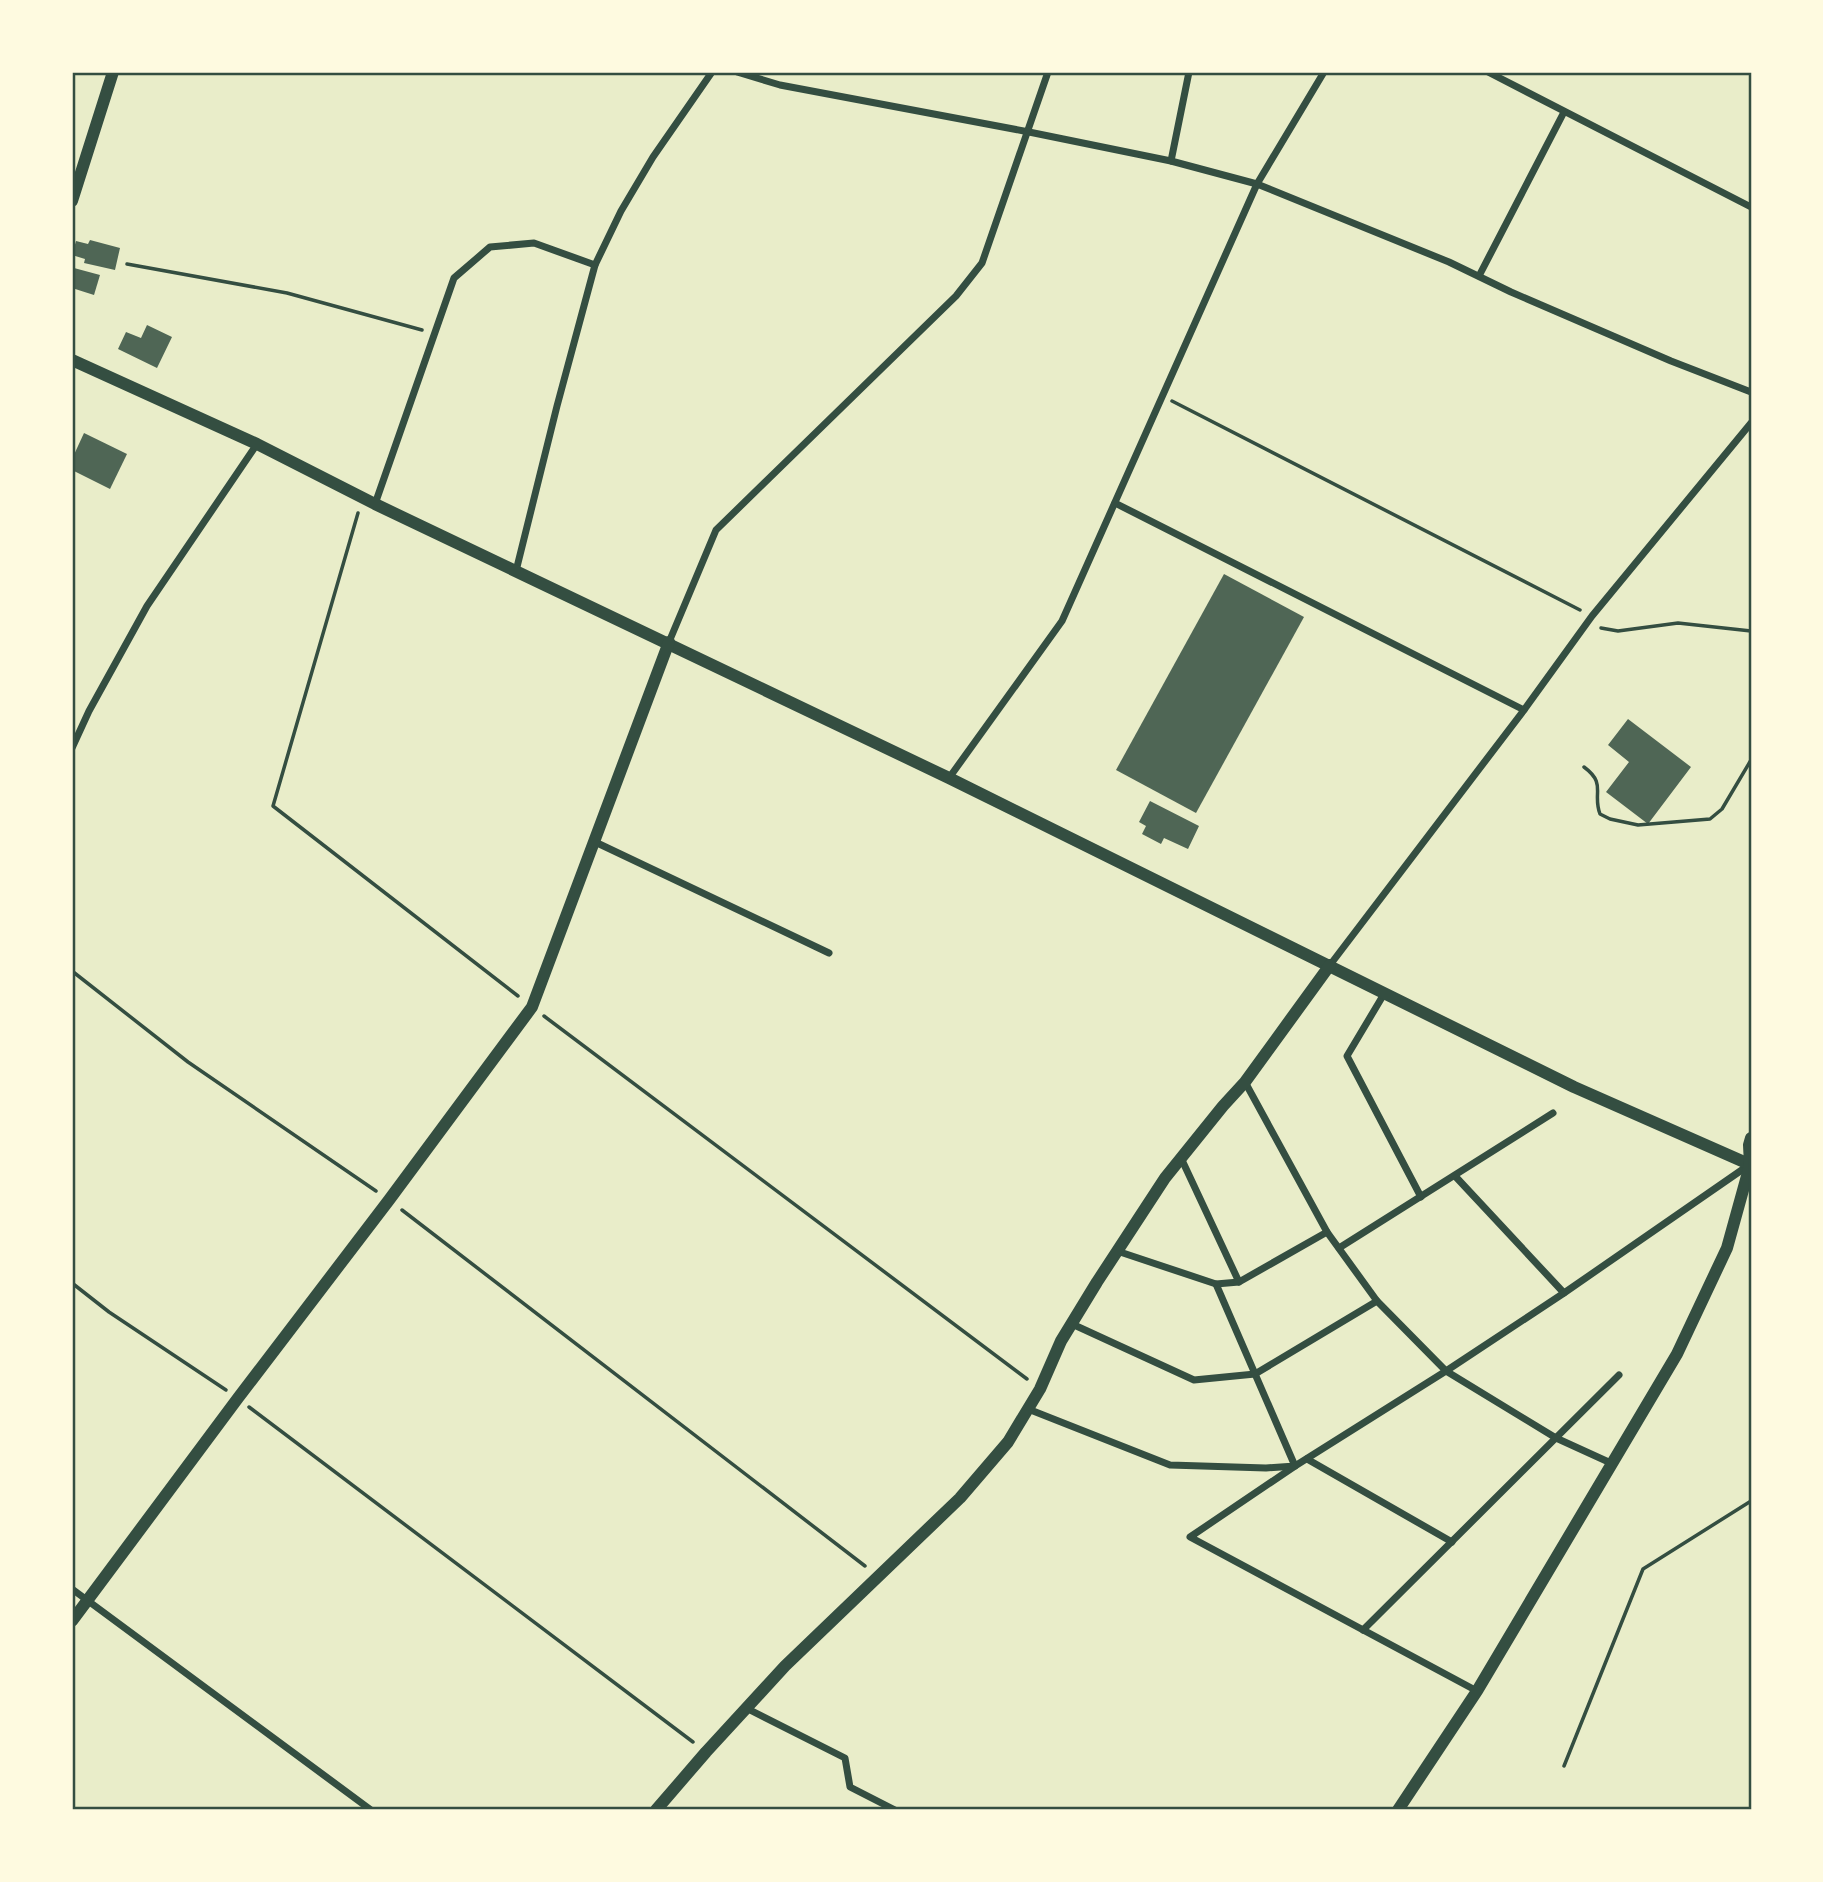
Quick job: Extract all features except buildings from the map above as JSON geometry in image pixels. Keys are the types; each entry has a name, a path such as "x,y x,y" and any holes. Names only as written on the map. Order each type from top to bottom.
{"street":[{"path":"72,201 113,72"},
{"path":"516,571 595,265 621,211 646,168 712,72"},
{"path":"737,72 780,85 1171,161 1257,184 1479,276 1671,361 1751,392"},
{"path":"72,1621 531,1007 668,642 716,530 956,296 982,263 1048,72"},
{"path":"1171,161 1189,72"},
{"path":"949,778 1062,621 1257,184 1324,72"},
{"path":"1488,72 1751,207"},
{"path":"1479,276 1564,112"},
{"path":"369,501 454,278 490,247 534,243 595,265"},
{"path":"72,360 257,444 369,501 949,778 1574,1087 1750,1165"},
{"path":"656,1810 785,1666 960,1498 1008,1442 1040,1389 1061,1341 1165,1178 1245,1082 1592,616 1751,422"},
{"path":"72,748 89,710 147,606 257,444"},
{"path":"1115,503 1524,710"},
{"path":"593,840 828,953"},
{"path":"1384,994 1347,1056 1421,1197"},
{"path":"1245,1082 1327,1232 1377,1301 1446,1371 1556,1438 1613,1464"},
{"path":"1339,1248 1553,1113"},
{"path":"1398,1810 1477,1691 1677,1354 1727,1248 1750,1165 1751,1138"},
{"path":"1181,1158 1239,1282"},
{"path":"1477,1691 1190,1537 1564,1293 1750,1165"},
{"path":"1455,1176 1564,1293"},
{"path":"1117,1251 1216,1284 1239,1282 1327,1232"},
{"path":"1216,1284 1295,1466"},
{"path":"1072,1324 1194,1380 1255,1374 1377,1301"},
{"path":"1363,1630 1619,1375"},
{"path":"1028,1409 1170,1465 1266,1468 1295,1466"},
{"path":"1307,1459 1451,1542"},
{"path":"72,1589 370,1810"},
{"path":"746,1708 845,1758 850,1787 895,1810"}],"path":[{"path":"127,264 286,293 434,333"},
{"path":"1161,395 1592,616"},
{"path":"369,501 273,806 531,1007 1040,1389"},
{"path":"1598,628 1618,631 1678,623 1751,631"},
{"path":"1584,767 1594,775 1599,786 1597,806 1600,814 1610,820 1638,825 1710,819 1722,809 1751,760"},
{"path":"72,971 188,1062 389,1200 880,1577"},
{"path":"72,1283 109,1312 238,1398 706,1752"},
{"path":"1564,1766 1643,1569 1751,1501"}]}
